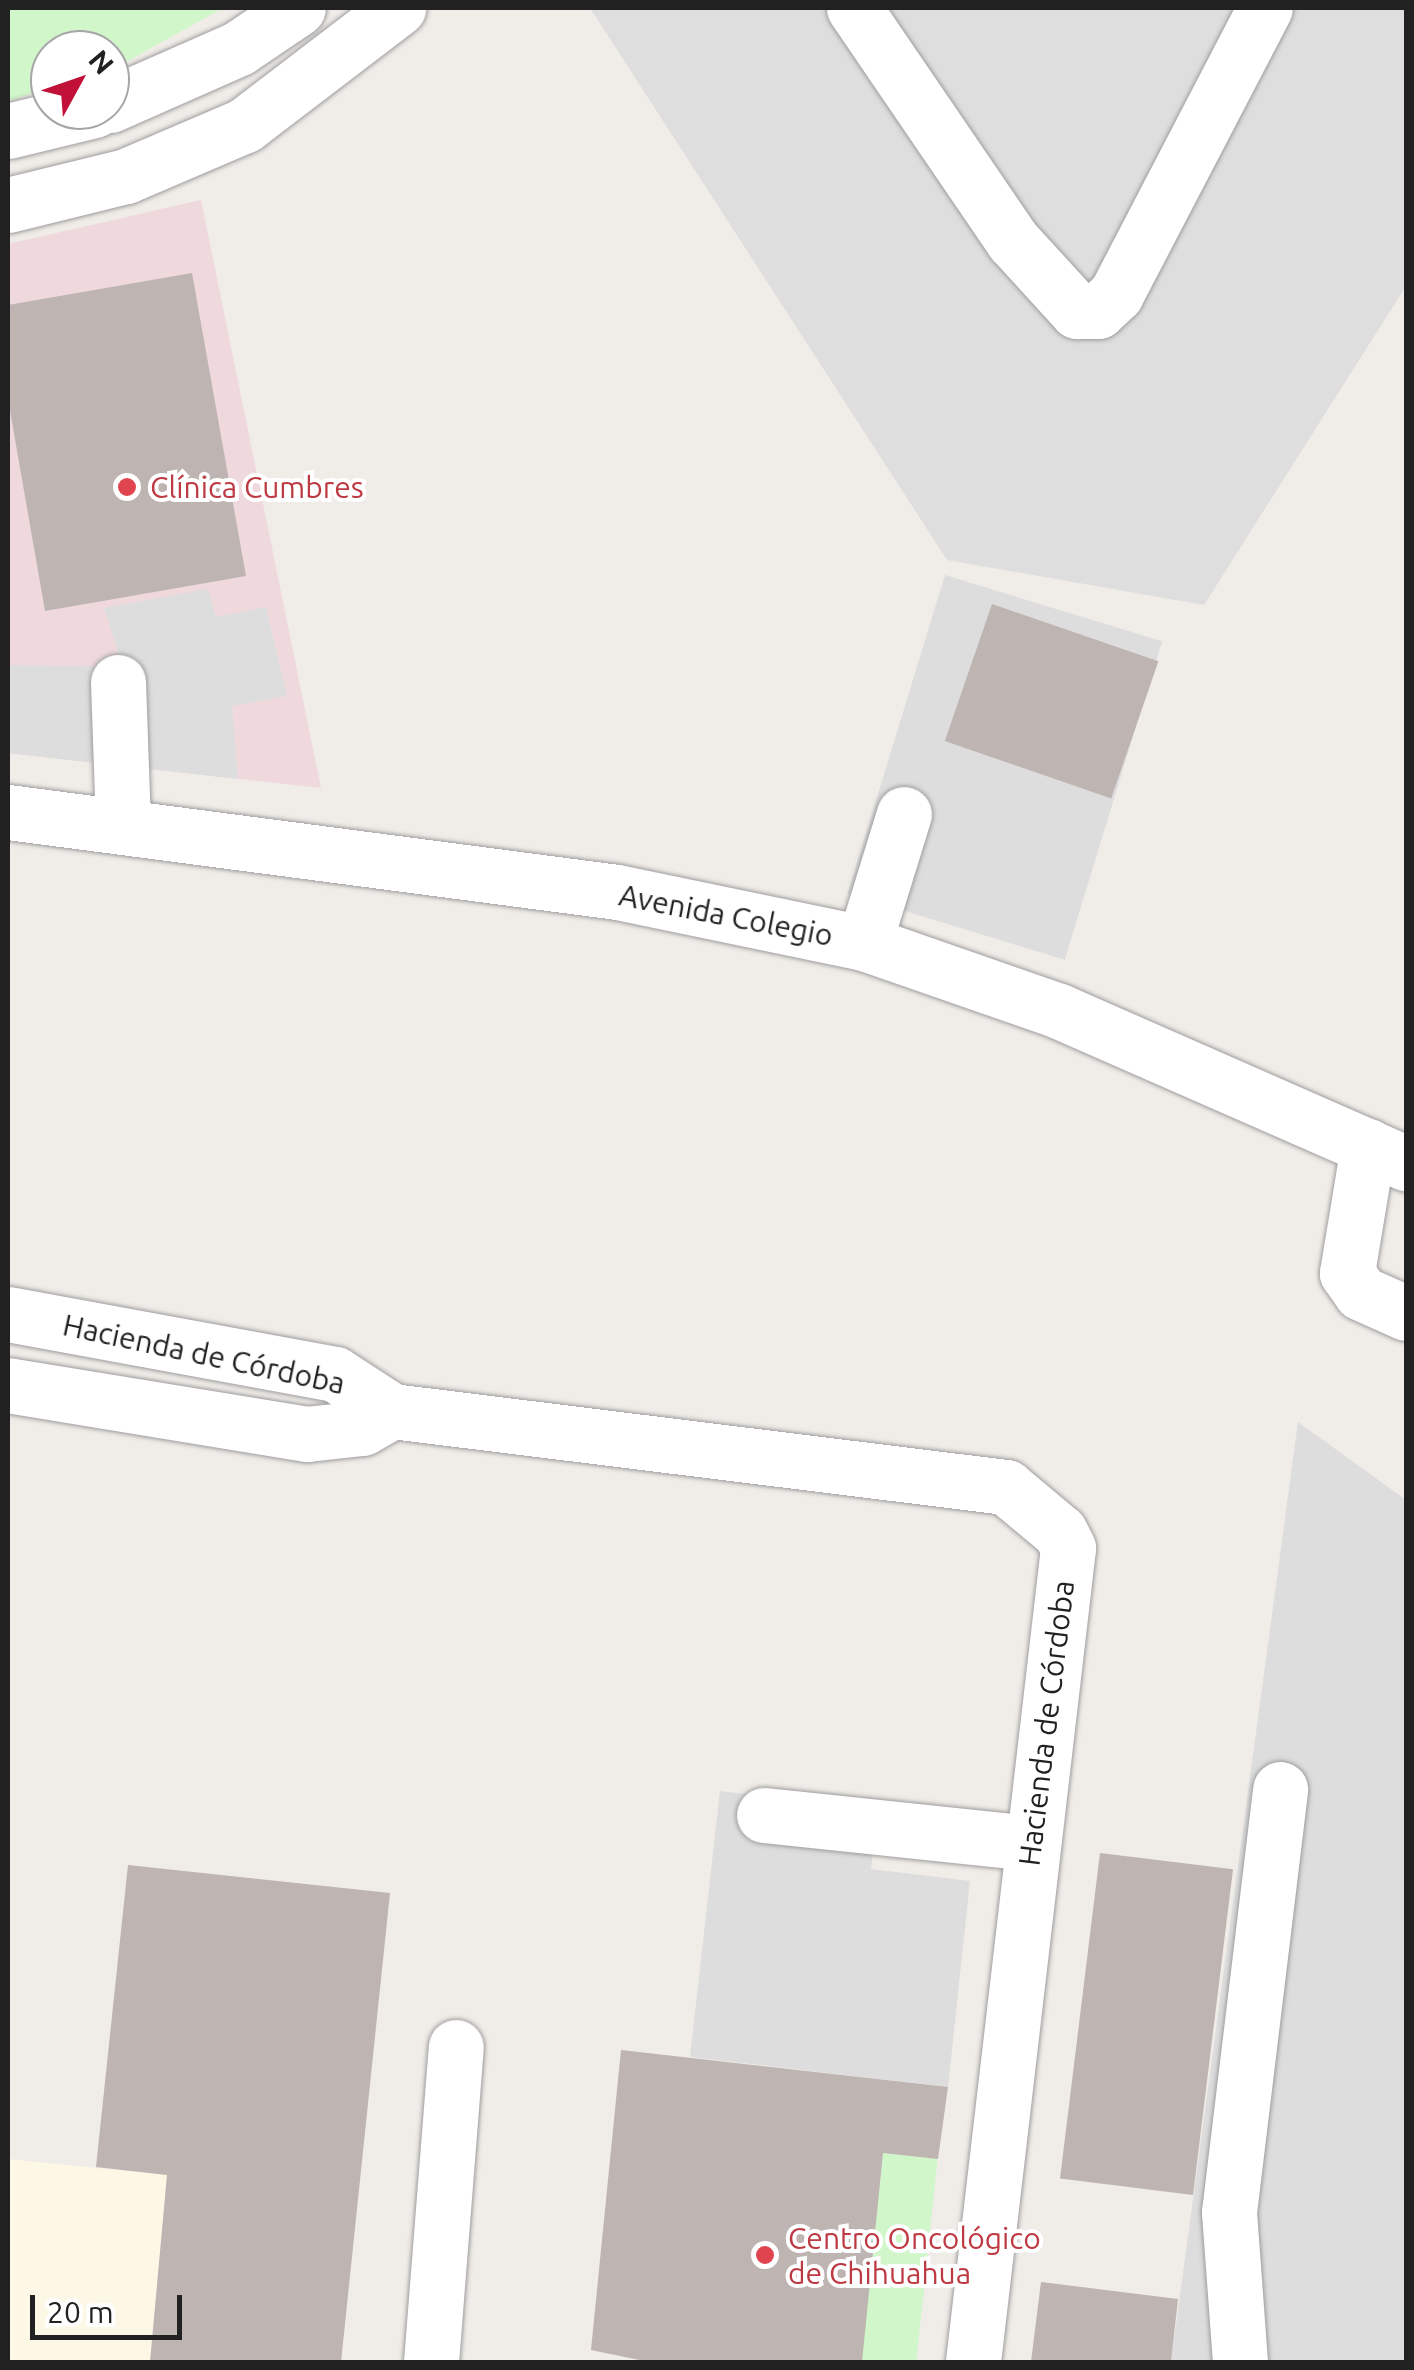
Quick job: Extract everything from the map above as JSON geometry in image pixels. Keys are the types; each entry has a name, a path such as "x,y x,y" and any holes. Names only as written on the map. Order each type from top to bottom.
{"street":[{"path":"130,96 239,48 298,8"},
{"path":"8,205 126,176 244,125 398,8"},
{"path":"854,8 1013,241 1077,312 1087,312 1116,294 1265,8"},
{"path":"118,682 122,826"},
{"name":"Avenida Colegio","path":"8,812 694,904 864,943 1059,1011 1387,1154"},
{"path":"864,943 904,814"},
{"path":"1387,1154 1348,1273 1361,1293 1406,1313"},
{"name":"Hacienda de Córdoba","path":"8,1314 335,1374 392,1412 1006,1488 1030,1499 1068,1548 973,2362"},
{"name":"Hacienda de Córdoba","path":"8,1385 307,1434 362,1428 392,1412"},
{"path":"1240,2362 1229,2212 1280,1790"},
{"path":"764,1815 1031,1843"},
{"path":"431,2362 456,2047"}],"shaded area":[{"path":"590,8 1406,8 1406,286 1204,605 947,560"},
{"path":"201,200 321,788 8,753 8,244"},
{"path":"945,575 1162,641 1065,960 848,893"},
{"path":"208,589 216,617 266,607 287,696 232,706 238,779 8,753 8,665 123,667 104,608"},
{"path":"1298,1422 1406,1500 1406,2362 1171,2362"},
{"path":"720,1791 878,1810 871,1869 970,1881 948,2087 690,2057"},
{"path":"8,2159 167,2175 150,2362 8,2362"}],"green space":[{"path":"8,8 223,8 130,60 130,30 30,30 30,94 8,101"},
{"path":"883,2153 938,2159 916,2362 861,2362"}],"building":[{"name":"Clínica Cumbres","path":"192,273 246,576 45,611 8,399 8,305"},
{"path":"992,604 1158,661 1111,798 945,741"},
{"path":"1100,1853 1233,1869 1193,2195 1060,2179"},
{"path":"128,1865 390,1893 341,2362 150,2362 167,2175 96,2167"},
{"name":"Centro Oncológico de Chihuahua","path":"621,2050 948,2087 938,2159 883,2153 862,2362 649,2362 591,2350"},
{"path":"1041,2282 1178,2299 1171,2362 1031,2362"}],"place":[{"name":"Clínica Cumbres","path":"127,487"},
{"name":"Centro Oncológico de Chihuahua","path":"765,2255"}]}
